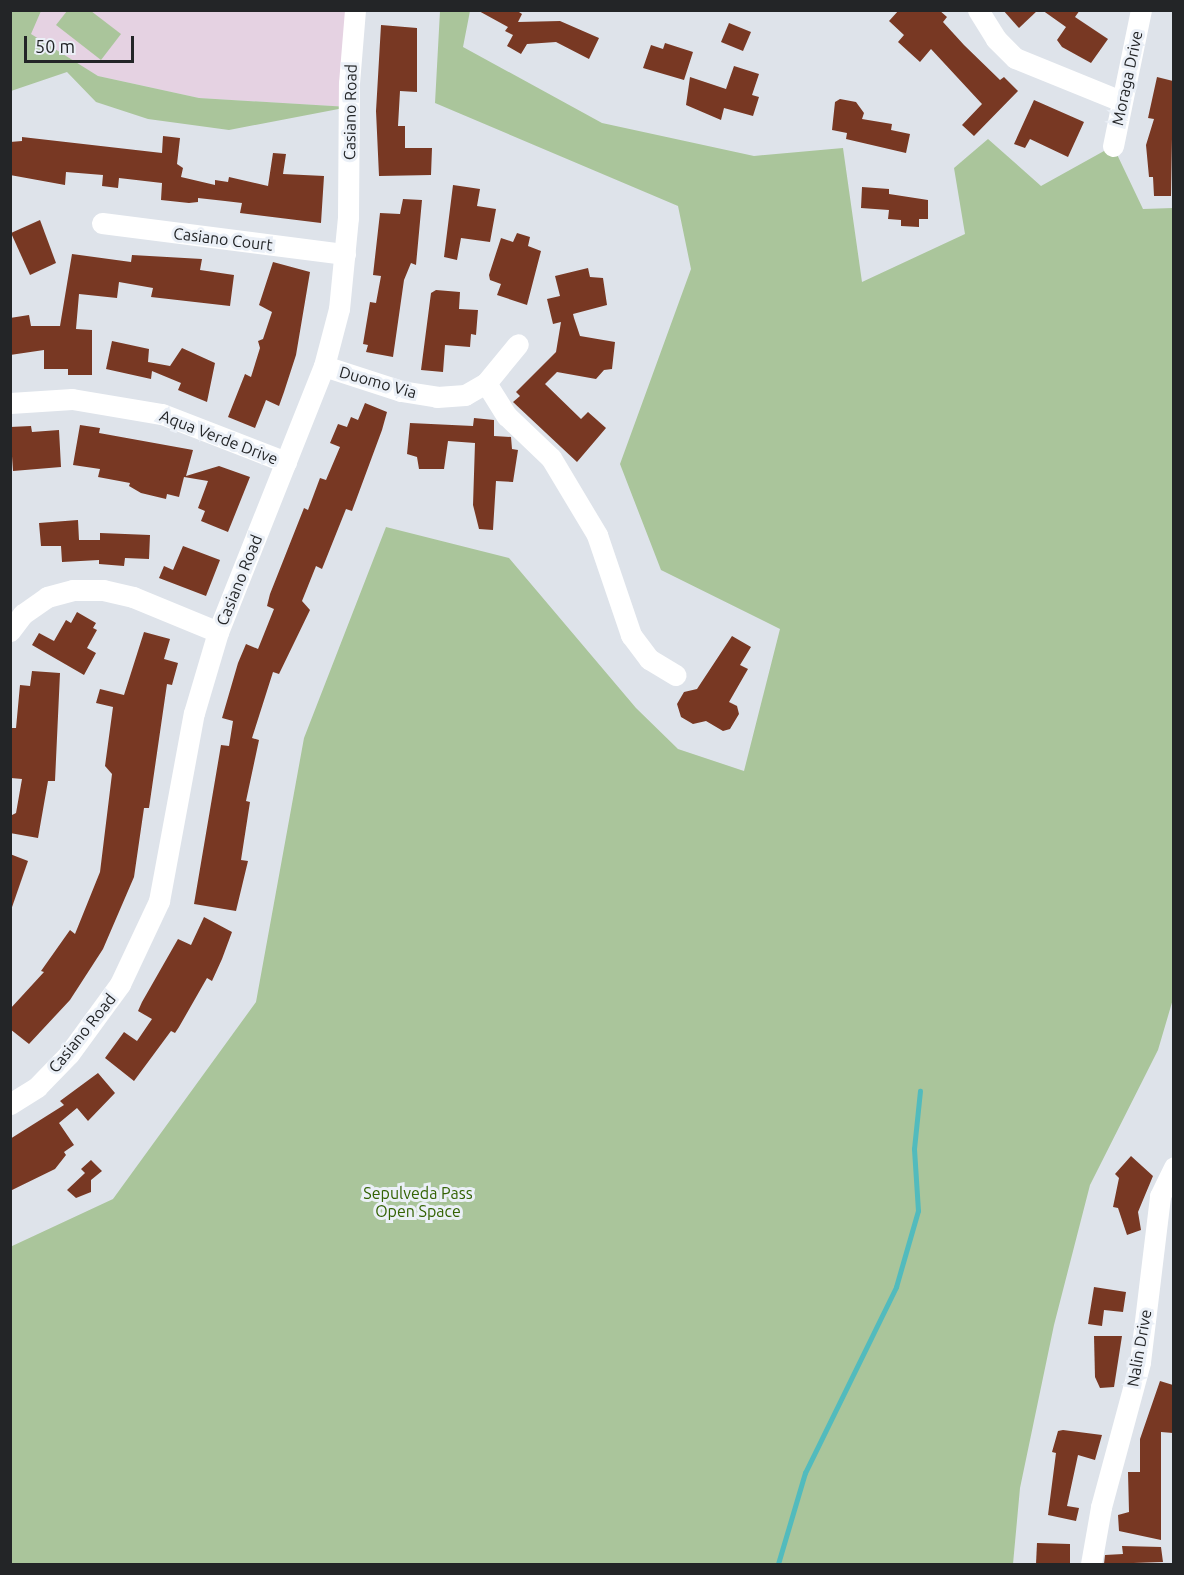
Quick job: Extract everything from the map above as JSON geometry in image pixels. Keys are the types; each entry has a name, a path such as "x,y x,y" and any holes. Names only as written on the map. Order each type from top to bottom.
{"street":[{"name":"Casiano Road","path":"10,1104 37,1087 69,1054 120,984 141,946 159,901 194,714 218,632 324,366 339,309 345,254 355,10"},
{"path":"978,10 996,39 1015,58 1121,101"},
{"name":"Moraga Drive","path":"1113,146 1141,10"},
{"name":"Casiano Court","path":"102,223 345,254"},
{"name":"Duomo Via","path":"324,366 401,391 437,397 465,394 486,383 518,344"},
{"path":"486,383 507,416 551,458 597,535 631,635 650,659 676,675"},
{"name":"Aqua Verde Drive","path":"10,403 72,399 162,414 286,462"},
{"path":"10,631 23,614 47,597 73,590 103,590 133,597 218,632"},
{"name":"Nalin Drive","path":"1091,1564 1101,1507 1140,1362 1160,1196 1173,1167"}],"shaded area":[{"path":"41,11 355,11 349,107 199,98 98,76 30,34"}],"green space":[{"path":"10,11 41,11 31,34 98,76 199,98 349,107 229,130 148,119 96,102 67,72 11,91"},
{"path":"67,11 91,11 121,34 101,60 56,25"},
{"name":"Sepulveda Pass Open Space","path":"440,11 470,11 463,47 602,123 754,156 843,148 862,282 965,234 954,168 988,139 1041,186 1113,146 1143,209 1173,208 1173,999 1158,1050 1090,1185 1054,1325 1020,1488 1013,1564 11,1564 10,1247 113,1199 256,1002 304,738 386,527 509,558 636,708 678,749 744,771 780,629 661,570 620,464 691,269 678,206 435,103"}],"building":[{"path":"477,10 516,10 522,14 518,22 560,21 599,38 589,59 556,42 527,44 521,54 507,46 513,35 505,31 508,27"},
{"path":"899,10 939,10 947,17 943,22 964,45 1000,80 1004,77 1018,91 974,136 962,125 982,104 931,49 920,62 898,42 904,35 889,21"},
{"path":"1003,10 1038,10 1019,28"},
{"path":"1042,10 1080,10 1075,17 1108,39 1091,63 1062,47 1057,40 1066,27"},
{"path":"729,23 751,32 743,51 721,42"},
{"path":"381,25 417,28 417,92 400,91 398,126 405,126 405,148 432,148 431,175 379,176 376,111"},
{"path":"665,43 693,52 684,80 643,68 651,45 663,49"},
{"path":"734,66 759,74 752,95 759,97 753,116 724,108 721,120 686,105 690,77 726,89"},
{"path":"1157,77 1173,81 1171,196 1154,196 1153,177 1149,177 1146,145 1154,119 1148,118"},
{"path":"840,99 856,102 864,113 862,119 892,124 891,130 910,134 906,153 846,139 847,133 832,130 835,102"},
{"path":"1034,100 1084,122 1068,157 1030,139 1025,148 1014,144"},
{"path":"163,136 180,138 177,164 183,168 181,177 215,185 215,180 228,182 229,177 268,186 273,153 286,154 283,174 324,176 321,223 240,213 242,203 198,198 198,202 189,203 161,200 162,183 119,178 118,188 102,186 103,175 66,172 65,185 10,175 10,142 22,141 22,137 162,153"},
{"path":"453,185 480,189 477,206 496,209 490,242 461,238 457,260 444,257"},
{"path":"862,187 889,189 889,194 928,200 928,219 919,219 919,227 901,226 901,220 888,219 889,210 861,208"},
{"path":"403,199 422,200 416,265 411,263 404,280 393,357 366,352 368,345 363,344 370,302 376,303 381,276 373,275 380,213 400,214"},
{"path":"40,220 56,263 30,275 11,233"},
{"path":"517,233 530,237 528,246 541,251 527,305 497,295 501,284 490,280 489,275 501,238 513,242"},
{"path":"72,254 131,262 132,255 202,259 200,270 234,275 230,306 151,297 153,288 119,282 117,298 79,294 76,329 92,330 92,375 68,375 68,369 44,369 44,350 10,355 10,318 29,315 31,326 60,326"},
{"path":"273,262 310,272 296,355 284,392 279,406 266,400 255,428 228,417 245,374 251,377 260,348 258,341 263,339 272,312 259,305"},
{"path":"588,268 590,277 603,278 607,305 573,314 580,336 615,342 612,369 604,370 596,379 557,372 545,384 581,419 588,412 606,428 577,462 513,402 520,396 516,392 556,352 561,322 553,324 547,299 560,296 555,276"},
{"path":"436,290 460,292 459,309 478,310 476,335 471,334 470,347 445,345 443,372 421,370 431,293"},
{"path":"112,341 149,349 148,362 170,366 182,348 215,363 207,402 178,390 181,383 152,371 151,379 106,369"},
{"path":"365,403 387,412 382,430 352,511 346,509 322,569 316,566 302,601 310,610 279,674 273,672 252,738 259,740 246,801 250,802 241,860 248,861 236,911 194,904 221,745 229,746 233,721 222,718 238,663 246,644 258,649 274,609 267,606 270,594 304,508 308,510 320,478 326,480 340,447 330,443 338,424 347,427 351,417 358,420"},
{"path":"474,418 494,420 494,436 511,437 512,449 518,450 513,482 496,481 493,530 479,529 473,505 475,443 448,441 444,469 419,469 417,457 407,454 410,423 473,426"},
{"path":"80,425 100,428 99,433 193,450 186,476 219,466 250,477 228,532 201,521 205,511 198,508 208,481 184,477 179,497 167,494 166,499 141,493 129,486 130,483 98,477 100,469 73,465"},
{"path":"31,426 32,432 59,430 61,467 13,471 10,427"},
{"path":"78,520 79,540 100,540 100,533 150,535 149,559 125,558 124,566 99,564 99,560 62,562 61,546 41,546 39,523"},
{"path":"183,546 220,560 206,596 159,578 164,566 173,570"},
{"path":"77,612 96,623 93,628 97,630 87,648 96,653 84,675 32,645 39,633 54,641 66,620 71,623"},
{"path":"144,632 170,639 164,659 178,663 172,685 167,684 149,808 144,808 134,877 103,949 70,1000 29,1044 10,1029 10,1009 44,972 41,971 70,930 75,934 100,872 112,774 105,766 113,707 96,703 100,689 124,695"},
{"path":"732,636 751,647 740,665 748,669 729,702 737,706 739,714 730,729 723,731 706,721 693,724 681,717 677,704 684,692 697,689"},
{"path":"32,671 60,673 55,781 48,781 38,838 10,833 10,816 16,813 22,779 11,778 11,728 16,728 20,685 30,686"},
{"path":"10,854 28,861 11,910 10,910"},
{"path":"204,917 232,932 222,959 212,981 207,978 175,1033 171,1031 134,1081 105,1058 124,1032 137,1041 152,1019 138,1011 142,1002 178,939 191,945"},
{"path":"98,1073 115,1093 88,1121 77,1108 59,1123 74,1145 64,1152 66,1155 55,1169 10,1191 10,1139 64,1105 60,1101"},
{"path":"1131,1156 1153,1176 1138,1212 1141,1230 1127,1235 1118,1208 1113,1207 1119,1178 1115,1174"},
{"path":"91,1160 102,1171 91,1180 91,1192 76,1198 67,1190 85,1173 81,1169"},
{"path":"1094,1287 1126,1292 1123,1312 1104,1310 1102,1326 1088,1324"},
{"path":"1094,1336 1122,1336 1114,1387 1100,1388 1095,1377"},
{"path":"1160,1381 1173,1385 1173,1433 1161,1432 1161,1540 1119,1531 1118,1515 1129,1512 1128,1472 1140,1472 1140,1439"},
{"path":"1058,1431 1102,1435 1095,1460 1078,1455 1067,1506 1079,1508 1076,1521 1048,1515 1056,1453 1052,1452"},
{"path":"1037,1543 1070,1544 1070,1564 1036,1564"},
{"path":"1122,1546 1161,1547 1163,1562 1104,1564 1105,1555 1123,1554"}],"waterway":[{"path":"778,1564 805,1473 896,1287 918,1211 914,1149 920,1091"}]}
